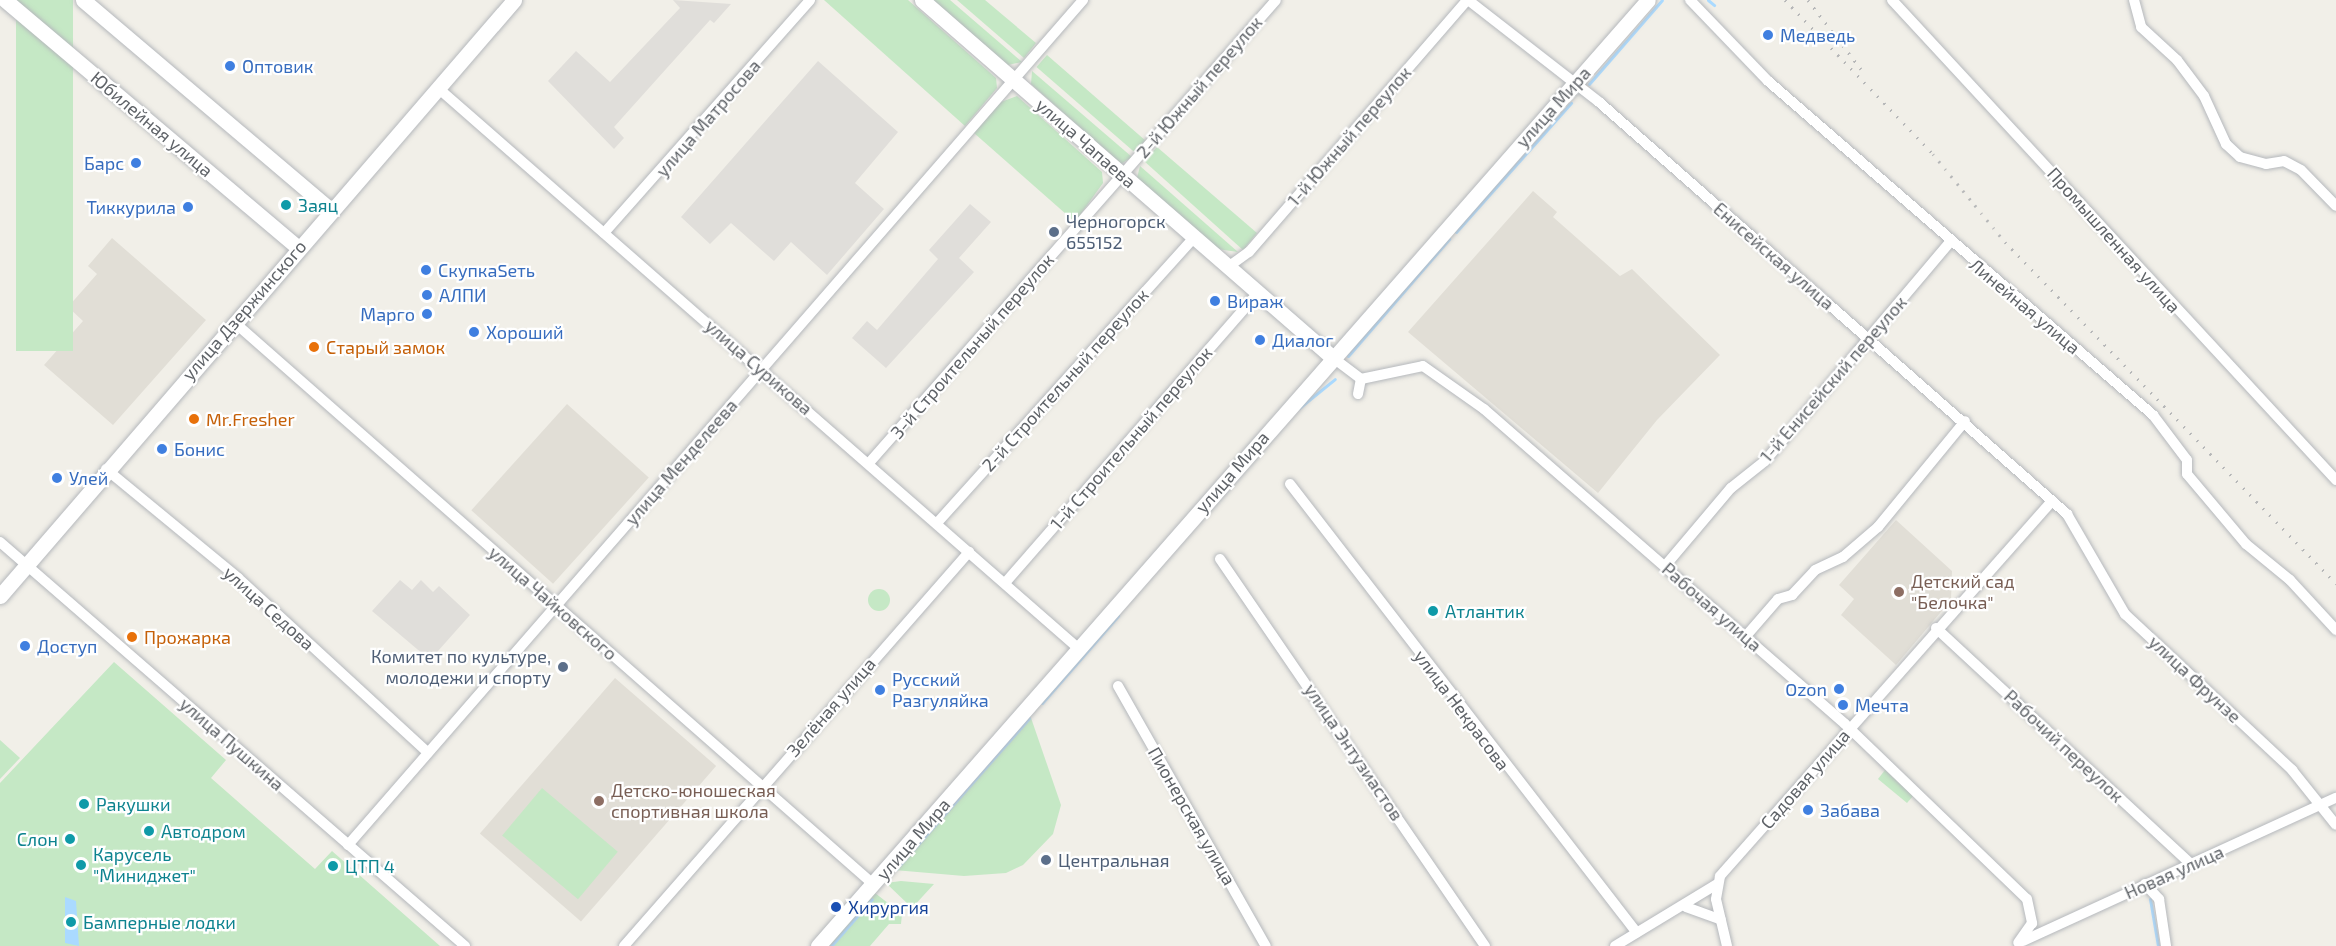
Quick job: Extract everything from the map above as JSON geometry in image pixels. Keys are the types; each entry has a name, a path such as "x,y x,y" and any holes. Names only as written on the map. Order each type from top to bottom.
{"main road":[{"name":"Юбилейная улица","path":"5,0 298,248"},
{"path":"83,0 331,210"},
{"name":"улица Дзержинского","path":"0,596 106,469 514,0"},
{"name":"улица Чапаева","path":"922,0 1332,357"},
{"name":"улица Мира","path":"818,946 1332,357 1648,0"}],"street":[{"name":"улица Матросова","path":"604,233 810,0"},
{"name":"улица Менделеева","path":"348,845 1083,0"},
{"name":"2-й Южный переулок","path":"1122,175 1276,0"},
{"name":"Енисейская улица","path":"1468,0 1575,84 1965,421 2072,521"},
{"name":"1-й Южный переулок","path":"1228,267 1249,252 1468,0"},
{"name":"Линейная улица","path":"1690,0 1768,81 1949,243 2153,415 2187,460 2187,474 2246,544 2290,580 2336,630"},
{"name":"Промышленная улица","path":"1892,0 2336,480"},
{"path":"2134,0 2141,27 2177,60 2204,96 2226,144 2240,157 2266,164 2284,161 2301,170 2336,206"},
{"name":"улица Сурикова","path":"438,88 1078,648"},
{"name":"3-й Строительный переулок","path":"869,463 1122,175"},
{"name":"2-й Строительный переулок","path":"937,523 1194,238"},
{"name":"1-й Енисейский переулок","path":"1665,566 1869,339 1949,243"},
{"name":"1-й Строительный переулок","path":"1005,583 1258,293"},
{"name":"улица Чайковского","path":"234,322 873,884"},
{"path":"1332,357 1361,379 1358,394"},
{"name":"Рабочая улица","path":"1361,379 1414,364 1436,371 1746,636 2026,899 2032,923 2015,945"},
{"path":"1746,636 1778,599 1792,595 1815,570 1843,557 1878,526 1965,421"},
{"name":"улица Седова","path":"106,469 238,578 428,753"},
{"name":"улица Некрасова","path":"1290,484 1637,933"},
{"name":"Садовая улица","path":"1615,946 1686,907 1717,884 1936,628 2052,501"},
{"name":"улица Фрунзе","path":"2072,521 2125,614 2292,770 2336,825"},
{"name":"улица Пушкина","path":"0,542 465,946"},
{"name":"Зелёная улица","path":"624,946 969,552"},
{"name":"улица Энтузиастов","path":"1220,560 1485,946"},
{"name":"Рабочий переулок","path":"1936,628 2191,864"},
{"name":"Пионерская улица","path":"1118,686 1266,946"},
{"name":"Новая улица","path":"2015,945 2336,798"},
{"path":"1717,884 1727,946"},
{"path":"2145,884 2159,900 2166,946"},
{"path":"1686,907 1721,920"}],"shaded area":[{"path":"673,0 731,4 714,23 710,20 614,127 624,138 614,149 548,81 576,51 610,82 680,8"},
{"path":"818,61 898,132 855,183 884,209 827,275 791,242 774,261 731,223 710,244 681,217"},
{"path":"1533,191 1557,212 1553,217 1620,276 1632,269 1720,355 1657,420 1598,493 1408,332"},
{"path":"970,204 991,222 959,258 974,272 886,368 852,338 867,321 877,330 938,259 929,250"},
{"path":"112,238 206,320 113,425 44,365 83,321 68,307 97,274 88,266"},
{"path":"567,404 649,478 553,584 471,510"},
{"name":"Детский сад \"Белочка\"","path":"1896,520 1952,571 1951,600 1896,665 1841,615 1854,599 1839,585"},
{"path":"400,580 412,590 421,580 433,592 439,586 470,615 430,660 372,611"},
{"name":"Детско-юношеская спортивная школа","path":"615,678 716,766 581,921 480,833"}],"green space":[{"path":"16,0 73,0 73,351 16,351"},
{"path":"824,0 908,0 996,78 997,88 965,126"},
{"path":"933,0 950,0 1022,62 1008,65"},
{"path":"957,0 985,0 1036,43 1024,58"},
{"path":"1047,55 1145,140 1135,152 1037,67"},
{"path":"1032,71 1132,157 1121,164 1031,84"},
{"path":"1017,96 1102,172 1103,183 1075,222 974,133 1001,102"},
{"path":"1157,147 1257,233 1243,250 1144,161"},
{"path":"1140,166 1238,252 1217,249 1137,178"},
{"path":"875,589 883,589 890,596 890,604 883,611 875,611 868,604 868,596"},
{"path":"114,662 226,760 211,778 315,869 332,851 440,946 0,946 0,783"},
{"path":"1030,715 1061,805 1053,834 1023,865 1006,873 964,876 894,870"},
{"path":"0,740 20,758 0,779"},
{"path":"1885,770 1913,796 1907,803 1878,779"},
{"path":"542,788 618,852 578,899 502,835"},
{"path":"901,881 934,884 912,908 886,883"},
{"path":"875,893 902,914 901,924 889,924 870,946 828,946"}],"water":[{"name":"Бамперные лодки","path":"65,897 76,901 79,946 65,943"}],"waterway":[{"path":"1589,84 1662,0"},
{"path":"1708,0 1714,5"},
{"path":"1456,232 1571,103"},
{"path":"1348,356 1449,239"},
{"path":"1299,408 1335,379"},
{"path":"1042,703 1118,616"},
{"path":"896,869 1029,718"},
{"path":"831,946 872,899"},
{"path":"2150,899 2158,946"}],"railway":[{"path":"1785,0 1933,154 2005,242 2336,584"},
{"path":"1808,0 1861,69"}],"place":[{"name":"Медведь","path":"1768,35"},
{"name":"Оптовик","path":"230,66"},
{"name":"Барс","path":"136,163"},
{"name":"Заяц","path":"286,205"},
{"name":"Тиккурила","path":"188,207"},
{"name":"Черногорск 655152","path":"1054,232"},
{"name":"СкупкаSеть","path":"426,270"},
{"name":"АЛПИ","path":"427,295"},
{"name":"Вираж","path":"1215,301"},
{"name":"Марго","path":"427,314"},
{"name":"Хороший","path":"474,332"},
{"name":"Диалог","path":"1260,340"},
{"name":"Старый замок","path":"314,347"},
{"name":"Mr.Fresher","path":"194,419"},
{"name":"Бонис","path":"162,449"},
{"name":"Улей","path":"57,478"},
{"name":"Детский сад \"Белочка\"","path":"1899,592"},
{"name":"Атлантик","path":"1433,611"},
{"name":"Прожарка","path":"132,637"},
{"name":"Доступ","path":"25,646"},
{"name":"Комитет по культуре, молодежи и спорту","path":"563,667"},
{"name":"Ozon","path":"1839,689"},
{"name":"Русский Разгуляйка","path":"880,690"},
{"name":"Мечта","path":"1843,705"},
{"name":"Детско-юношеская спортивная школа","path":"599,801"},
{"name":"Ракушки","path":"84,804"},
{"name":"Забава","path":"1808,810"},
{"name":"Автодром","path":"149,831"},
{"name":"Слон","path":"70,839"},
{"name":"Центральная","path":"1046,860"},
{"name":"Карусель \"Миниджет\"","path":"81,865"},
{"name":"ЦТП 4","path":"333,866"},
{"name":"Хирургия","path":"836,907"},
{"name":"Бамперные лодки","path":"71,922"}]}
